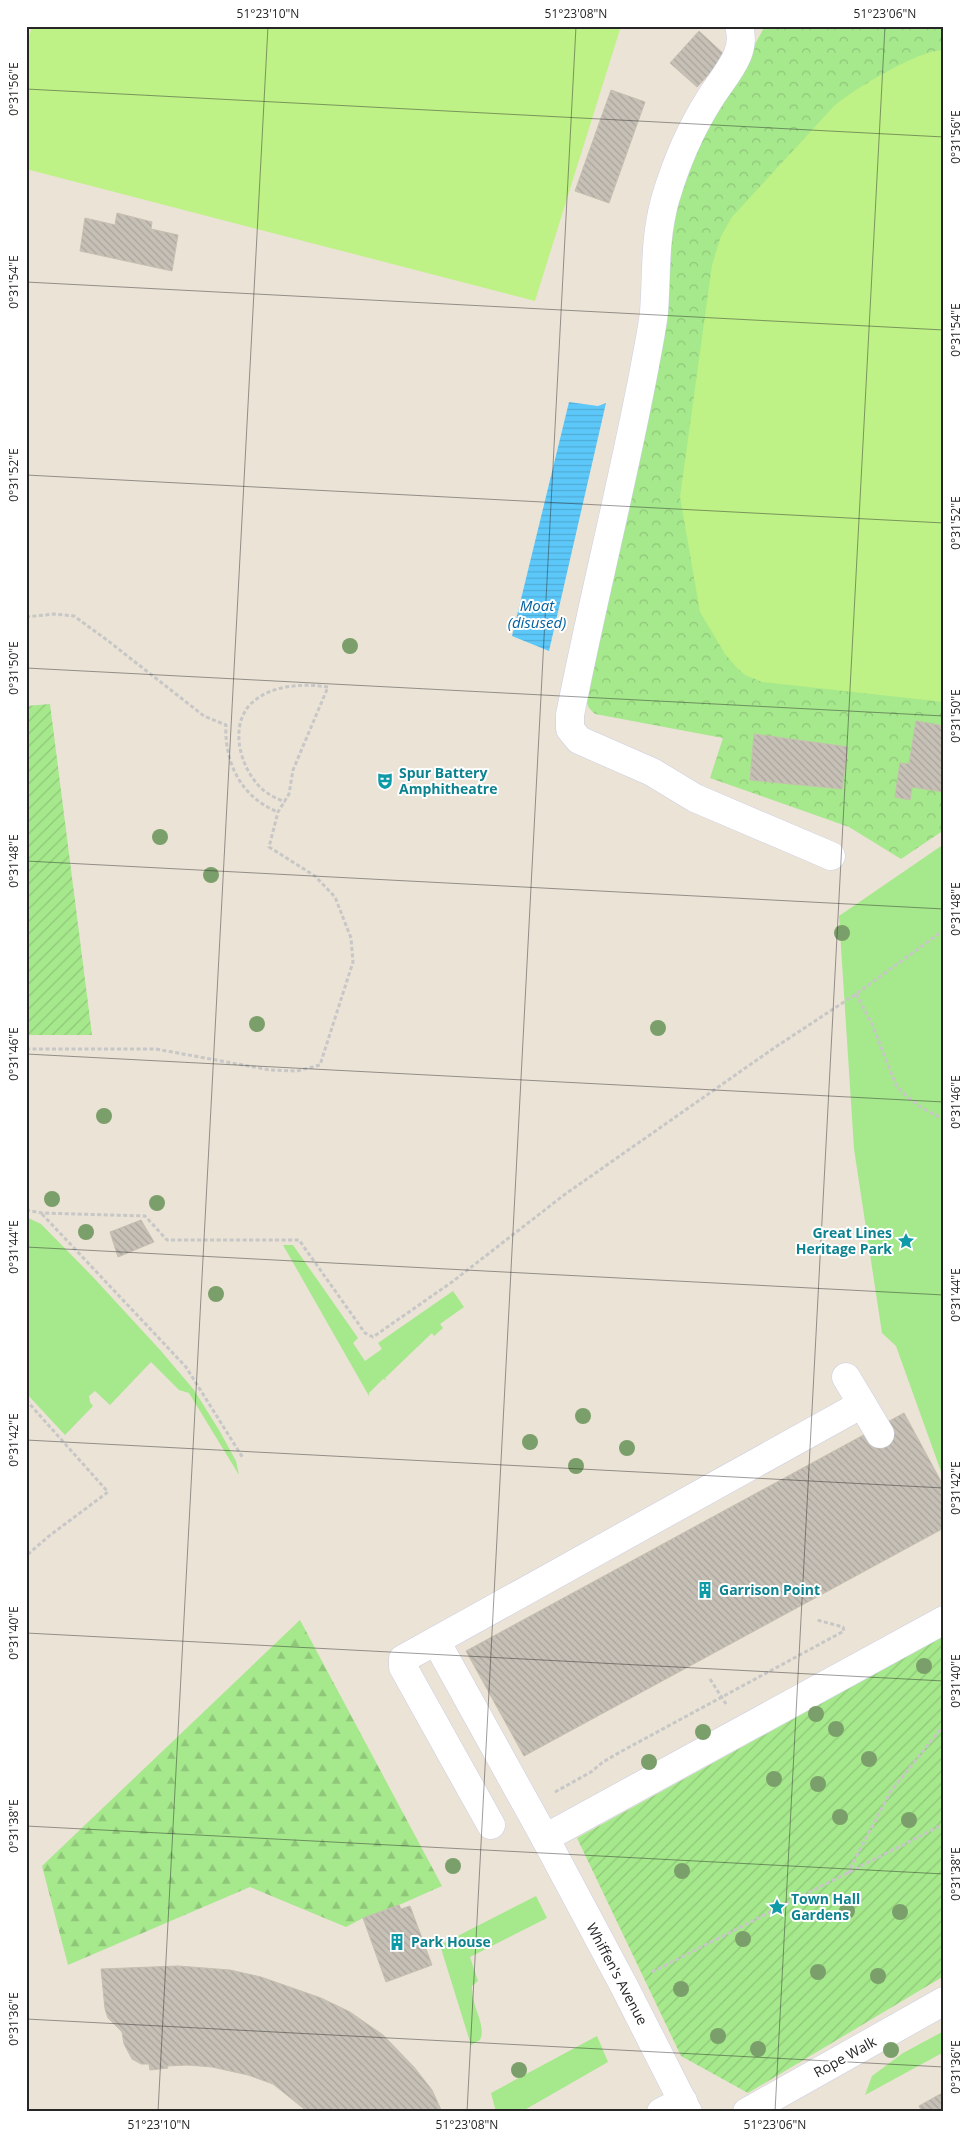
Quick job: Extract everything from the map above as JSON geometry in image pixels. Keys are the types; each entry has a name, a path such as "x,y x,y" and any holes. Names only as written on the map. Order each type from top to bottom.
{"street":[{"path":"739,26 740,46 737,57 708,101 692,131 674,174 664,206 655,248 654,314 646,363 586,636 570,715 570,729 578,740 652,772 695,798 831,856"},
{"path":"846,1377 880,1434"},
{"path":"490,1825 403,1668 402,1661 862,1404"},
{"path":"545,1838 944,1620"},
{"name":"Whiffen's Avenue","path":"436,1641 624,1986 677,2108"},
{"name":"Rope Walk","path":"747,2112 944,2001"}],"path":[{"path":"26,617 47,614 74,616 204,716 226,724 226,743 239,780 257,802 278,812"},
{"path":"26,1049 156,1049 270,1070 297,1071 320,1065 353,962 350,938 335,897 316,876 269,847 278,812 285,802 289,794 294,767 328,688 310,685 264,694 248,708 243,718 239,737 246,768 250,776 264,791 285,802"},
{"path":"26,1210 42,1213 145,1216 167,1240 293,1239 300,1241 365,1333 376,1336 452,1282 564,1195 774,1048 856,994 944,930"},
{"path":"856,994 872,1024 896,1086 913,1102 944,1119"},
{"path":"42,1213 186,1367 243,1458"},
{"path":"26,1400 108,1492 49,1536 26,1556"},
{"path":"519,1792 526,1790 549,1795 590,1772 622,1750 844,1631 844,1627 817,1620"},
{"path":"710,1679 727,1705"},
{"path":"847,1874 891,1791 944,1725"},
{"path":"624,1986 944,1824"}],"green space":[{"path":"32,26 621,26 535,301 26,169 26,47"},
{"path":"765,26 944,26 944,830 901,859 849,827 710,778 723,738 595,714 589,708 586,701 670,225 692,158"},
{"path":"944,50 944,702 762,682 745,675 737,668 725,654 700,612 680,497 712,265 721,236 732,217 834,106 856,90 903,63 919,56"},
{"path":"50,704 92,1035 26,1035 26,706"},
{"name":"Great Lines Heritage Park","path":"944,844 944,1480 896,1346 882,1333 854,1149 839,916"},
{"path":"26,1217 41,1224 92,1276 194,1390 236,1461 239,1475 189,1393 179,1390 151,1362 110,1405 95,1391 89,1396 93,1406 65,1435 26,1393"},
{"path":"283,1245 293,1245 358,1338 353,1343 365,1361 382,1349 378,1343 453,1291 464,1307 440,1324 443,1328 434,1336 432,1333 385,1378 386,1380 383,1379 369,1393 369,1396"},
{"path":"300,1620 442,1886 363,1918 346,1927 250,1887 68,1965 42,1866"},
{"name":"Town Hall Gardens","path":"944,1636 944,1976 748,2093 681,2056 577,1838"},
{"path":"536,1896 547,1918 470,1957 478,1981 472,1986 472,1994 482,2028 480,2040 471,2045 440,1945"},
{"path":"944,2031 944,2052 865,2095 872,2076 903,2053"},
{"path":"597,2036 608,2062 521,2112 496,2112 491,2093"}],"water":[{"name":"Moat (disused)","path":"569,402 598,406 606,403 549,651 512,636"}],"building":[{"path":"699,31 726,56 697,87 670,63"},
{"path":"611,90 645,102 609,203 575,191"},
{"path":"117,213 152,222 151,229 178,235 172,271 80,251 85,218 115,225"},
{"path":"916,721 944,726 944,792 912,787 910,800 895,797 900,763 909,764"},
{"path":"754,734 848,747 842,789 750,780"},
{"path":"141,1220 154,1242 118,1257 110,1232"},
{"name":"Garrison Point","path":"904,1413 944,1487 944,1528 524,1756 466,1651"},
{"name":"Park House","path":"399,1905 401,1909 410,1906 432,1965 386,1982 363,1918"},
{"path":"178,1966 230,1970 261,1977 321,1998 350,2012 383,2035 414,2067 432,2090 442,2112 308,2112 273,2084 248,2075 212,2067 187,2065 167,2066 168,2068 150,2070 149,2064 141,2064 132,2059 124,2044 122,2032 108,2018 105,2009 101,1969"},
{"path":"944,2092 944,2112 922,2112 919,2106"}],"place":[{"name":"Spur Battery Amphitheatre","path":"385,781"},
{"name":"Great Lines Heritage Park","path":"906,1241"},
{"name":"Garrison Point","path":"705,1590"},
{"name":"Town Hall Gardens","path":"777,1907"},
{"name":"Park House","path":"397,1942"}]}
